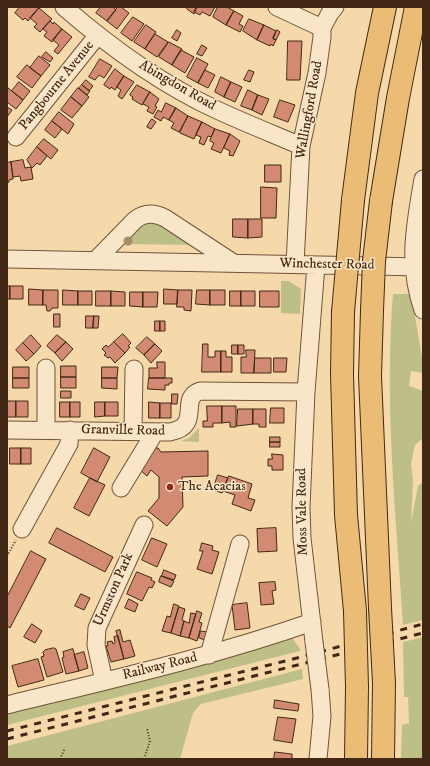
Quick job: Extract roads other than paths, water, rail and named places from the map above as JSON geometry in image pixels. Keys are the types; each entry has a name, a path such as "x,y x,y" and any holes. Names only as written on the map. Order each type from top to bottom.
{"highway":[{"path":"356,759 355,611 346,515 342,374 343,312 353,200 368,94 385,7"},
{"path":"383,759 384,683 370,376 374,261 381,201 398,98 416,7"}],"street":[{"name":"Abingdon Road","path":"64,7 97,36 130,60 179,90 217,110 301,146"},
{"path":"277,7 322,28"},
{"name":"Wallingford Road","path":"295,264 301,146 317,73 322,28 330,12 335,7"},
{"name":"Pangbourne Avenue","path":"16,137 97,36"},
{"path":"423,179 414,235 418,267 417,294 423,310"},
{"path":"96,260 135,220 140,217 155,214 165,218 232,262"},
{"name":"Winchester Road","path":"7,259 232,262 418,267"},
{"name":"Moss Vale Road","path":"316,265 306,392 301,522 306,580 322,716 318,759"},
{"path":"46,368 46,430"},
{"path":"133,431 134,369"},
{"name":"Granville Road","path":"7,430 170,432 184,428 187,422 192,396 195,392 306,392"},
{"path":"22,529 69,444 70,430"},
{"path":"121,488 155,432"},
{"name":"Urmston Park","path":"104,681 96,645 97,628 144,525"},
{"path":"209,655 240,544"},
{"name":"Railway Road","path":"7,705 209,655 312,622"}],"railway":[{"path":"7,731 297,658 423,624"},
{"path":"7,739 423,633"}],"place":[{"name":"The Acacias","path":"170,487"}]}
